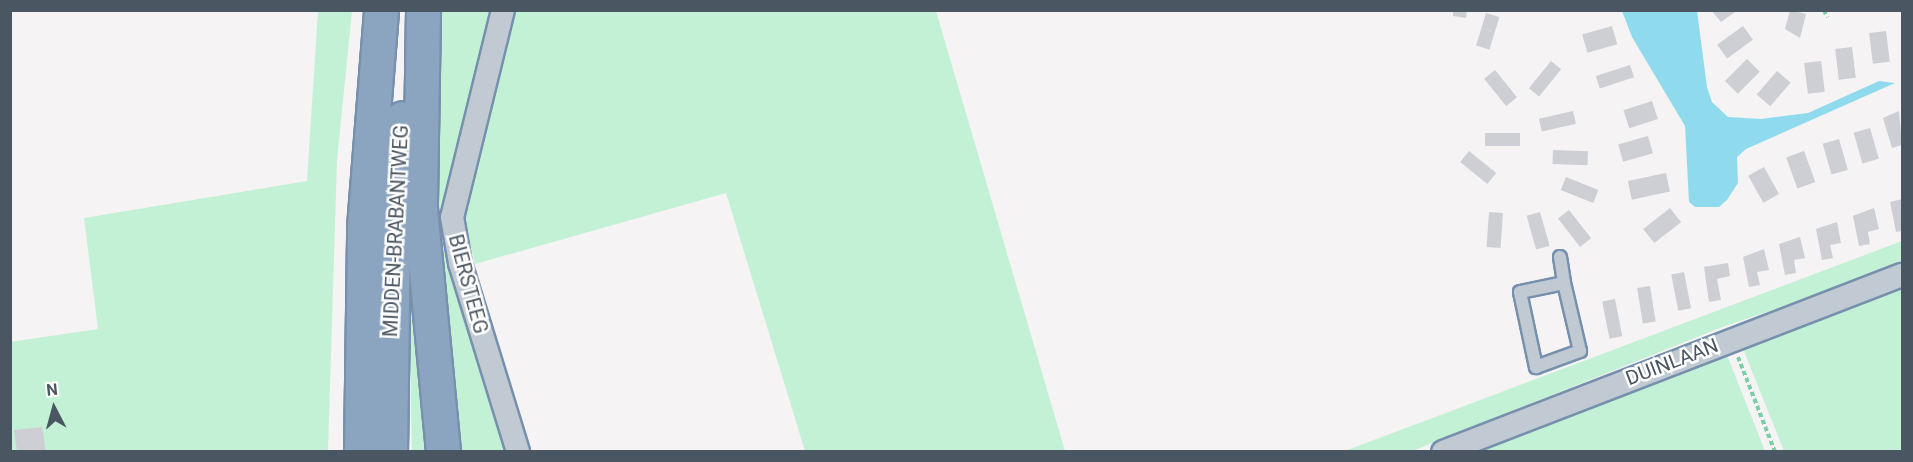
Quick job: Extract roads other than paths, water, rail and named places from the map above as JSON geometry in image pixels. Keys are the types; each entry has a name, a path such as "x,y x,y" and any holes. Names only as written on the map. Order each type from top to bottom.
{"highway":[{"name":"MIDDEN-BRABANTWEG","path":"361,452 364,216 381,10"},
{"name":"MIDDEN-BRABANTWEG","path":"390,452 393,229 412,10"},
{"path":"423,10 420,207 443,452"}],"street":[{"name":"BIERSTEEG","path":"503,10 452,218 460,263 518,452"},
{"name":"DUINLAAN","path":"1443,452 1731,339 1902,275"}],"lane":[{"path":"1560,257 1580,351 1536,367 1520,292 1564,283"}],"water":[{"path":"1622,11 1697,11 1707,87 1712,102 1728,117 1761,119 1808,113 1879,81 1895,83 1746,149 1737,157 1738,183 1727,200 1719,207 1695,207 1689,202 1685,126 1632,37"}]}
